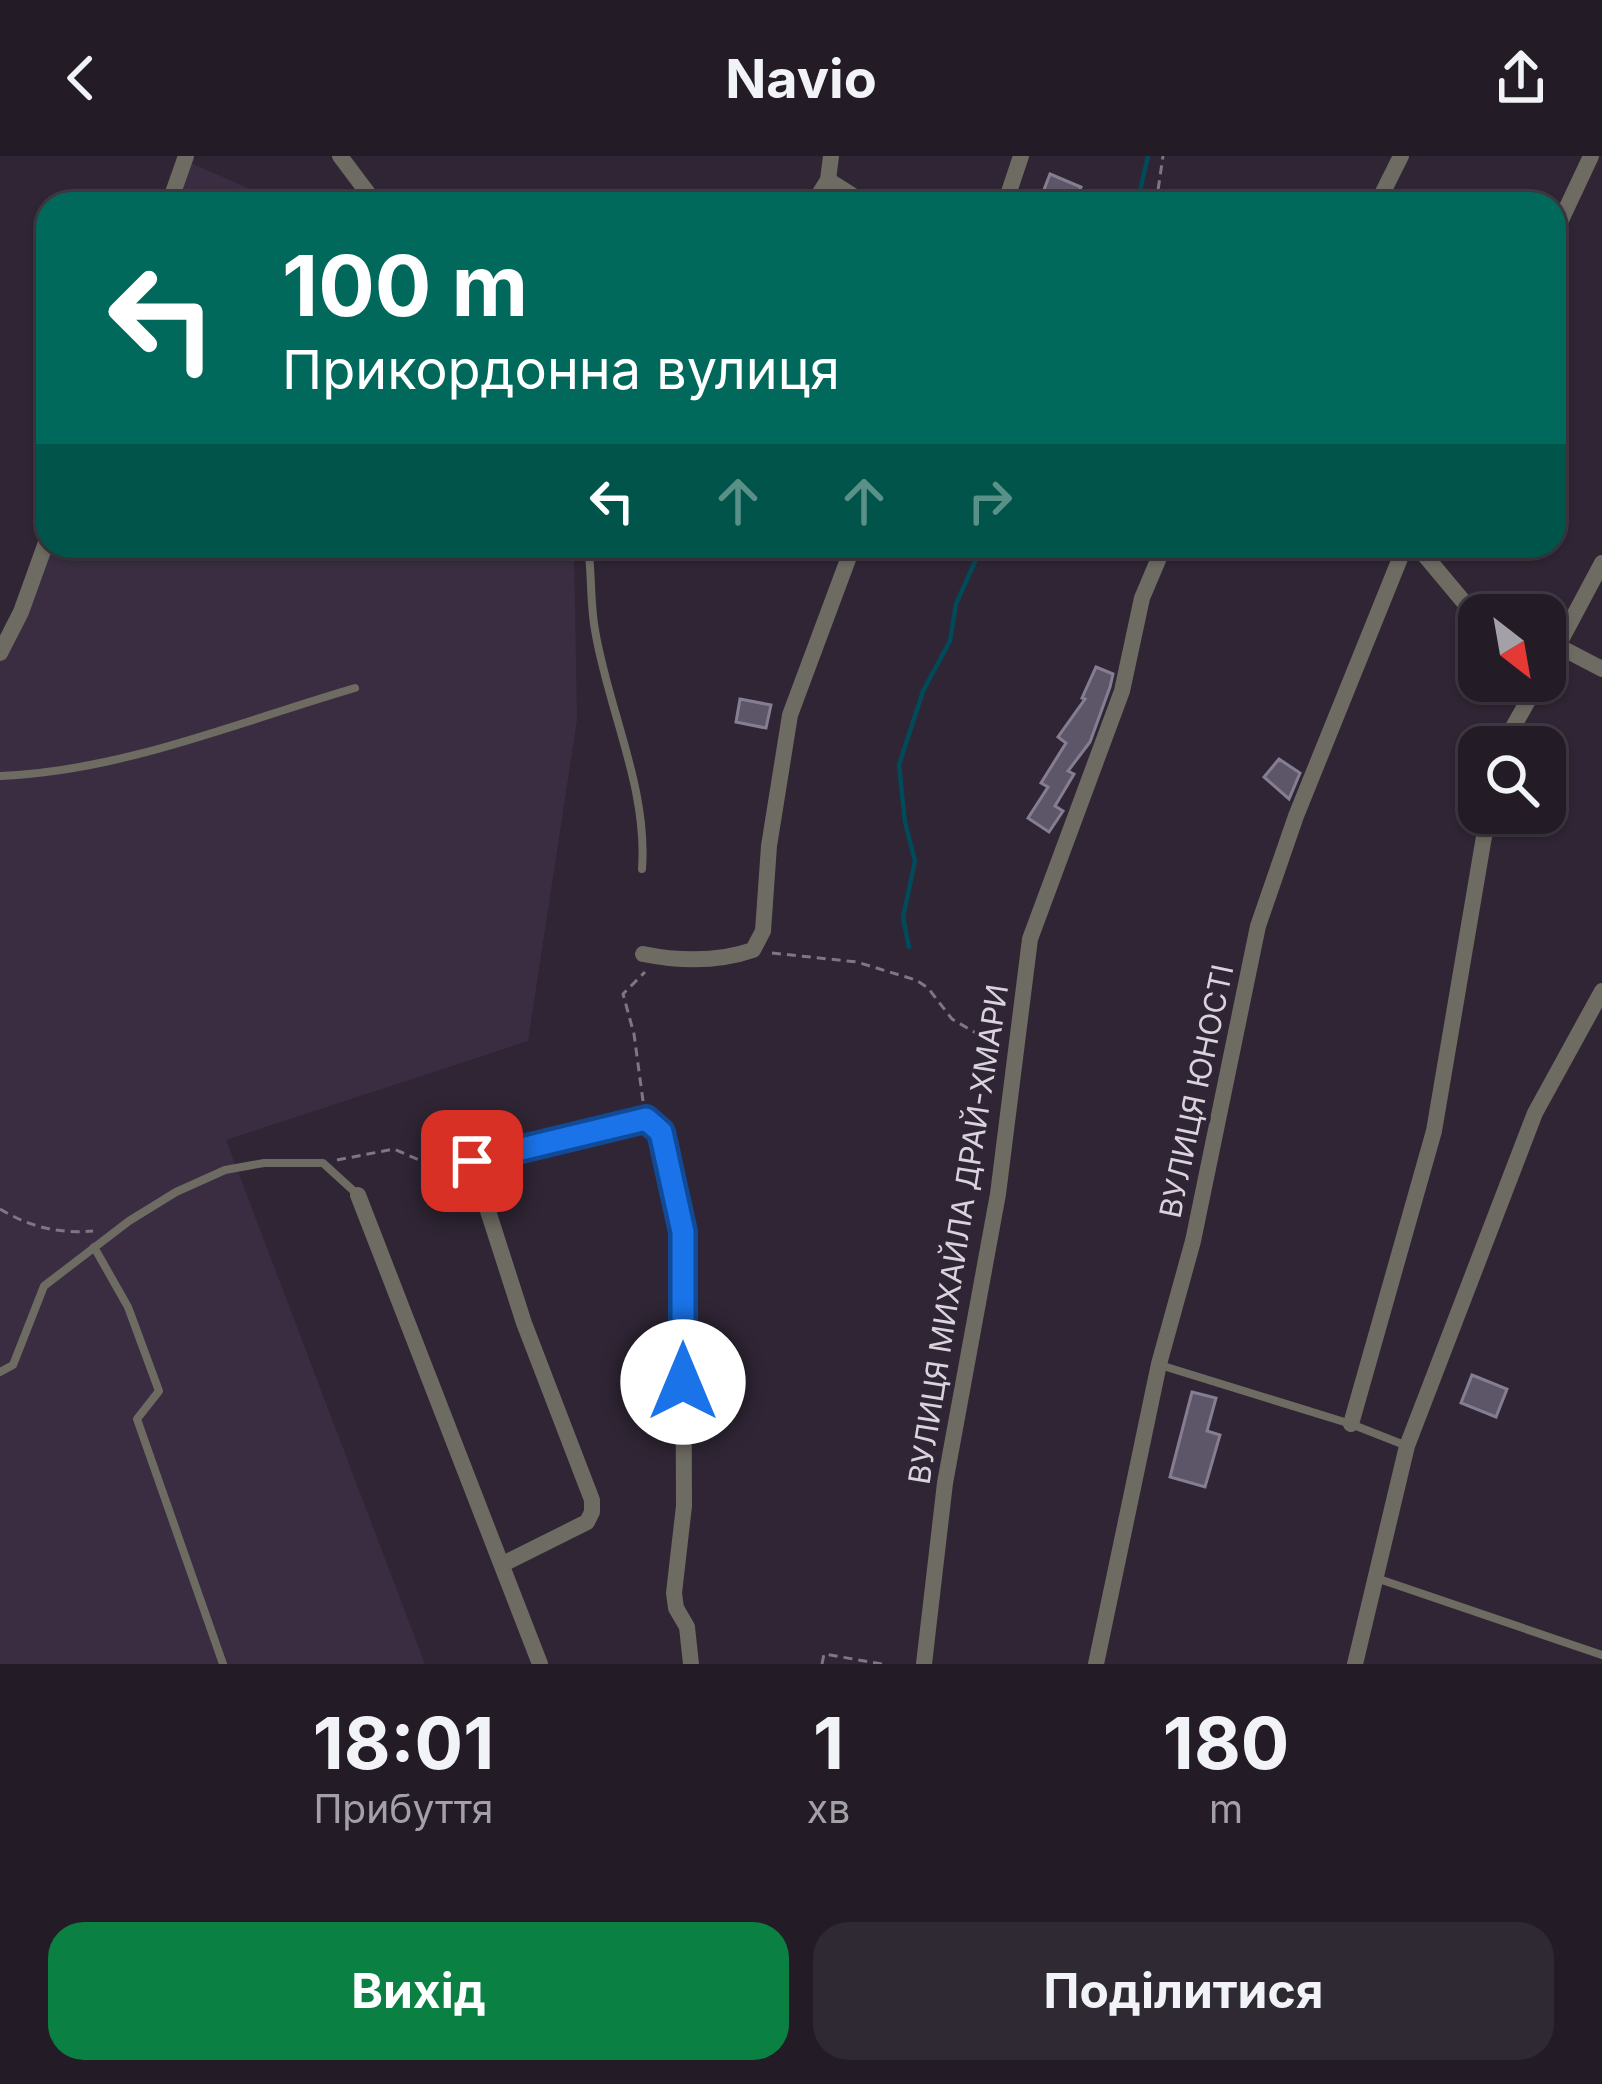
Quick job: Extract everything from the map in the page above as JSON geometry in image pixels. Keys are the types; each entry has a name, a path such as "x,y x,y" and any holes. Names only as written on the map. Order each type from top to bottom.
{"street":[{"path":"173,192 186,156"},
{"path":"340,156 367,192"},
{"path":"820,192 828,180 831,156"},
{"path":"1009,192 1021,156"},
{"path":"1383,192 1401,156"},
{"path":"1566,210 1592,156"},
{"path":"828,180 847,192"},
{"path":"0,653 40,558"},
{"path":"643,955 731,957 753,950 763,932 769,846 790,715 849,558"},
{"name":"ВУЛИЦЯ МИХАЙЛА ДРАЙ-ХМАРИ","path":"923,1664 945,1483 975,1333 1018,1057 1030,939 1123,692 1142,598 1159,558"},
{"name":"ВУЛИЦЯ ЮНОСТІ","path":"1096,1664 1258,926 1296,816 1400,558"},
{"path":"1427,558 1458,595"},
{"path":"1566,623 1602,563"},
{"path":"1566,652 1602,669"},
{"path":"1351,1424 1434,1131 1484,834"},
{"path":"1355,1664 1407,1446 1535,1113 1602,991"},
{"path":"503,1564 587,1522 592,1500 524,1323 472,1161 646,1119 661,1132 683,1232 684,1506 674,1593 687,1627 692,1664"},
{"path":"358,1195 540,1664"}],"lane":[{"path":"590,558 594,627 631,772 644,845 643,869"},
{"path":"0,776 74,770 141,754 355,688"},
{"path":"0,1372 13,1365 44,1286 176,1192 225,1170 263,1163 323,1163 358,1195"},
{"path":"94,1247 128,1307 158,1391 137,1419 224,1664"},
{"path":"1159,1364 1407,1446"},
{"path":"1377,1578 1602,1655"}],"path":[{"path":"1158,192 1162,156"},
{"path":"753,950 857,962 916,980 952,1019 1018,1057"},
{"path":"646,1119 623,994 667,959"},
{"path":"323,1163 394,1149 435,1167 472,1161"},
{"path":"0,1209 19,1221 63,1234 96,1231"},
{"path":"822,1664 824,1654 882,1664"}],"shaded area":[{"path":"179,158 257,192 166,192"},
{"path":"36,550 36,558 574,558 577,720 528,1041 226,1140 425,1664 0,1664 0,648"}],"building":[{"path":"1050,174 1081,187 1079,192 1043,192"},
{"path":"1096,667 1113,674 1110,687 1090,742 1068,771 1074,774 1055,806 1063,811 1049,832 1028,818 1048,787 1041,783 1066,743 1058,737 1085,699"},
{"path":"740,699 771,705 766,728 736,722"},
{"path":"1279,759 1300,773 1289,799 1264,777"},
{"path":"1472,1375 1507,1389 1496,1417 1461,1403"},
{"path":"1192,1392 1216,1398 1207,1431 1220,1435 1205,1487 1170,1477"}],"waterway":[{"path":"1140,192 1148,156"},
{"path":"909,947 903,917 915,861 899,765 923,691 950,641 956,604 977,558"}],"route":[{"path":"472,1161 646,1119 661,1132 683,1232 683,1382"}]}
